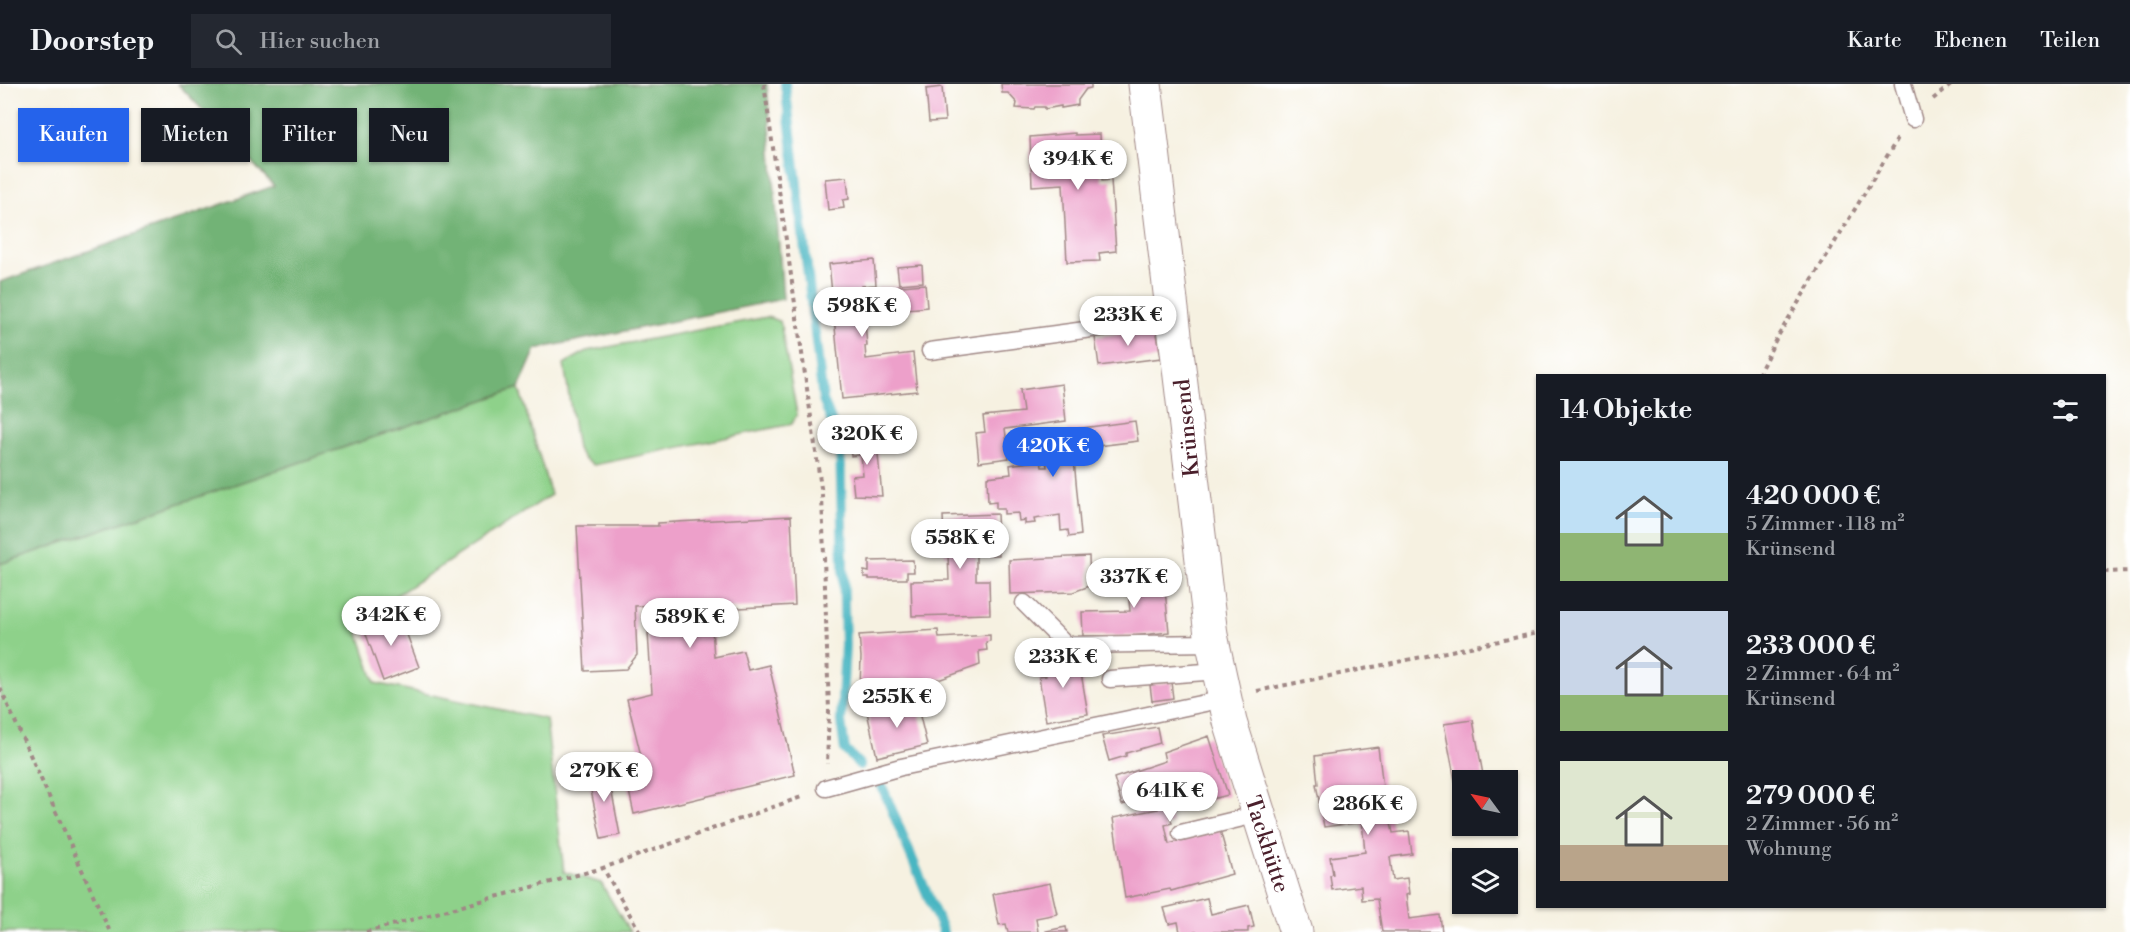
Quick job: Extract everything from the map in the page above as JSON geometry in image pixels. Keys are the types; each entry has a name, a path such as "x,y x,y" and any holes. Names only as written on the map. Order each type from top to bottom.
{"street":[{"name":"Krünsend","path":"1145,84 1202,573 1222,684"},
{"name":"Tackhütte","path":"1222,684 1296,932"}],"lane":[{"path":"1903,84 1913,119"},
{"path":"930,351 1173,318"},
{"path":"1024,603 1066,645 1222,684"},
{"path":"1110,680 1222,684"},
{"path":"826,788 901,766 1222,684"},
{"path":"1181,833 1259,814"}],"path":[{"path":"366,932 603,868 826,788 829,711 822,495 764,84"},
{"path":"1758,374 1775,341 1878,170 1913,119 1952,84"},
{"path":"2106,572 2130,571"},
{"path":"1222,684 1276,686 1536,633"},
{"path":"0,688 110,932"},
{"path":"603,868 640,932"}],"green space":[{"path":"178,84 767,84 783,299 536,349 519,388 0,564 0,282 274,186 250,160 250,108 201,108"},
{"path":"767,317 780,321 797,414 792,424 594,465 585,460 577,449 564,364 587,351"},
{"path":"519,388 551,495 355,622 375,683 546,719 564,872 601,883 630,932 0,932 0,564"}],"building":[{"path":"1001,84 1091,84 1091,88 1086,89 1078,100 1078,105 1045,109 1045,107 1035,107 1034,109 1016,108 1017,103 1008,93 1002,93"},
{"path":"942,87 945,121 929,122 926,89"},
{"path":"1075,133 1075,135 1100,134 1102,181 1111,180 1116,251 1099,253 1100,261 1067,262 1063,184 1032,186 1030,137"},
{"path":"847,177 849,199 843,200 844,208 828,210 825,179"},
{"path":"874,260 876,285 862,286 866,359 913,353 917,391 842,399 834,317 824,318 821,294 832,293 829,264"},
{"path":"922,265 923,282 899,284 897,267"},
{"path":"925,284 927,307 900,310 901,316 881,318 878,288"},
{"path":"1156,328 1161,358 1099,366 1095,337"},
{"path":"1062,384 1066,421 1005,429 1009,458 979,462 976,433 985,432 983,416 1023,412 1020,390"},
{"path":"1135,421 1138,441 1073,449 1081,535 1069,537 1068,530 1061,531 1060,515 1034,519 1035,523 1025,524 1025,520 1019,521 1018,513 1004,514 1004,509 996,509 996,502 988,503 987,477 1011,474 1010,465 1041,460 1042,467 1047,467 1044,441 1068,439 1067,430"},
{"path":"876,434 882,496 854,495 852,476 863,475 861,455 851,456 849,438"},
{"path":"997,514 999,555 976,555 976,580 989,580 990,614 912,616 911,581 949,580 943,516"},
{"path":"791,516 795,605 703,610 705,629 712,628 714,657 743,651 748,670 769,665 795,775 634,814 626,777 645,772 627,699 652,693 648,633 658,632 656,605 635,606 637,655 626,669 585,671 577,526 658,526 658,523"},
{"path":"1089,556 1090,586 1073,592 1010,594 1009,560"},
{"path":"913,560 914,572 907,572 907,579 864,577 864,571 869,572 869,561"},
{"path":"1163,568 1169,632 1133,636 1083,636 1082,612 1130,611 1126,572"},
{"path":"399,613 419,667 383,681 363,626"},
{"path":"938,630 939,638 990,635 990,641 986,642 987,650 979,651 980,665 941,679 901,680 900,687 860,688 859,635"},
{"path":"1078,655 1088,714 1046,721 1039,677 1046,676 1044,661"},
{"path":"1171,682 1173,698 1152,701 1150,685"},
{"path":"916,700 927,745 877,757 867,712"},
{"path":"1473,720 1482,770 1453,770 1444,724"},
{"path":"1157,727 1160,743 1126,753 1126,756 1109,761 1102,736"},
{"path":"1209,736 1228,795 1196,803 1195,794 1180,799 1182,806 1169,811 1172,823 1165,825 1169,844 1220,830 1232,874 1171,891 1170,889 1125,898 1113,818 1158,809 1155,795 1122,805 1114,778 1165,761 1163,752"},
{"path":"1378,747 1387,819 1390,818 1393,833 1409,831 1412,854 1390,857 1393,880 1407,878 1409,894 1406,895 1409,919 1440,915 1442,932 1382,932 1377,899 1362,900 1361,886 1332,890 1330,875 1333,874 1330,857 1365,852 1362,822 1324,827 1316,784 1318,784 1315,756"},
{"path":"607,767 620,835 601,839 587,771"},
{"path":"1050,883 1057,914 1036,918 1038,932 1008,932 1006,924 999,925 993,894"},
{"path":"1207,898 1211,914 1249,905 1254,927 1248,928 1248,932 1180,932 1178,922 1169,924 1164,908"},
{"path":"1066,927 1067,932 1046,932 1046,931"}],"waterway":[{"path":"785,84 823,400 840,443 845,645 841,721 845,750 860,765"},
{"path":"881,784 943,932"}]}
